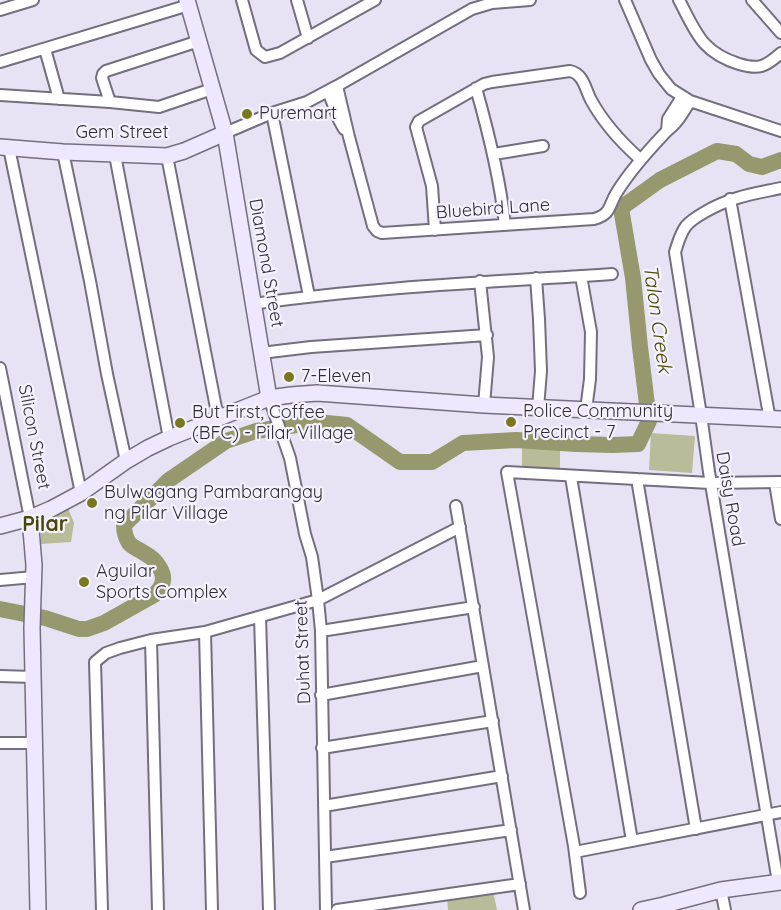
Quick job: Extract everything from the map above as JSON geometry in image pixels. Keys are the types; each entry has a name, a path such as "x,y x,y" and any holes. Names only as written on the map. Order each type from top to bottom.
{"street":[{"path":"0,10 33,0"},
{"path":"242,0 256,50 265,57 280,53 375,0"},
{"path":"297,0 308,38"},
{"path":"486,2 530,0"},
{"path":"614,0 622,0 651,60 671,89 686,99 781,131"},
{"path":"679,0 699,38 706,47 724,59 751,68 762,67 781,53"},
{"path":"752,0 781,33"},
{"path":"0,62 188,2"},
{"name":"Diamond Street","path":"188,2 225,133 269,398"},
{"name":"Gem Street","path":"5,147 115,155 167,156 184,151 272,113 307,102 486,2"},
{"path":"110,102 102,78 105,71 199,42"},
{"path":"45,49 58,99"},
{"path":"435,230 432,186 416,127 419,121 476,88 492,82 576,72 602,117 628,149 640,159"},
{"name":"Bluebird Lane","path":"333,88 373,226 382,233 594,219 606,215 615,195 640,159 667,131 668,119 686,99"},
{"path":"476,88 494,154 505,225"},
{"path":"0,95 159,107 212,89"},
{"path":"272,113 309,296"},
{"path":"494,154 543,146"},
{"path":"5,147 81,493"},
{"path":"63,152 126,461"},
{"path":"115,155 169,438"},
{"path":"167,156 218,418"},
{"name":"Daisy Road","path":"780,882 710,483 675,252 685,228 713,207 730,199 781,188"},
{"path":"0,526 30,518 51,509 81,493 126,461 169,438 269,398 317,393 484,405 776,419 730,199"},
{"path":"253,304 309,296 480,281 612,274"},
{"path":"581,276 591,332 591,380 586,410"},
{"path":"536,278 541,371 538,408"},
{"path":"480,281 487,335 488,371 484,405"},
{"path":"261,353 311,347 487,335"},
{"name":"Silicon Street","path":"0,368 34,544 32,623 38,910"},
{"name":"Duhat Street","path":"269,398 288,455 312,557 318,600 321,631 326,910"},
{"path":"580,893 575,852 507,472 710,483 778,482 781,519"},
{"path":"571,477 632,841"},
{"path":"637,479 696,829"},
{"path":"456,506 524,910"},
{"path":"102,910 95,662 106,653 151,640 204,632 318,600 460,527"},
{"path":"0,580 34,577"},
{"path":"321,631 474,607"},
{"path":"260,617 269,910"},
{"path":"204,632 212,910"},
{"path":"151,640 158,910"},
{"path":"321,695 483,666"},
{"path":"0,676 33,677"},
{"path":"322,748 493,721"},
{"path":"0,743 35,743"},
{"path":"324,806 502,776"},
{"path":"575,852 781,812"},
{"path":"326,857 511,830"},
{"path":"641,910 665,908 721,890 780,882"},
{"path":"338,910 520,884"},
{"path":"721,890 725,910"}],"green space":[{"path":"651,433 695,436 692,473 649,470"},
{"path":"522,447 560,448 560,468 522,467"},
{"path":"68,508 74,523 71,542 41,544 40,523"},
{"path":"493,891 497,910 448,910 447,898"}],"waterway":[{"name":"Talon Creek","path":"0,609 87,629 104,623 154,595 162,583 160,568 153,559 129,543 124,525 169,480 226,441 256,431 317,422 347,425 400,462 432,462 463,443 516,440 576,444 638,444 649,421 633,278 621,208 660,180 717,151 736,154 749,164 762,167 781,160"}],"place":[{"name":"Puremart","path":"247,114"},
{"name":"7-Eleven","path":"289,377"},
{"name":"Police Community Precinct - 7","path":"511,422"},
{"name":"But First, Coffee (BFC) - Pilar Village","path":"180,423"},
{"name":"Bulwagang Pambarangay ng Pilar Village","path":"92,503"},
{"name":"Aguilar Sports Complex","path":"84,582"}],"district":[{"name":"Pilar","path":"45,525"}]}
